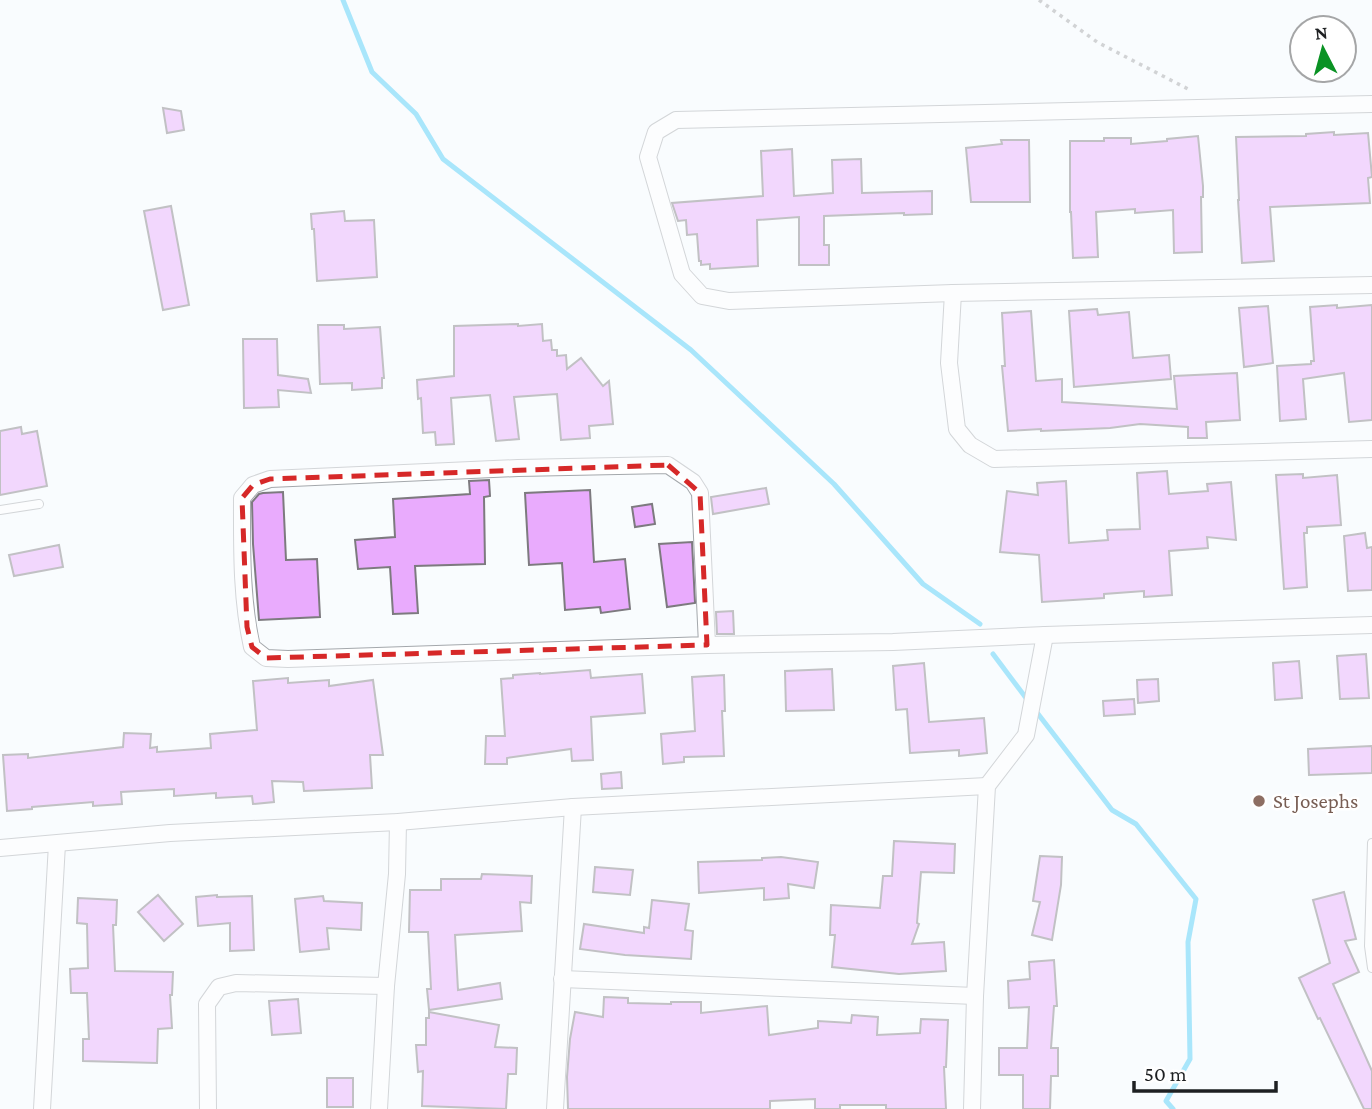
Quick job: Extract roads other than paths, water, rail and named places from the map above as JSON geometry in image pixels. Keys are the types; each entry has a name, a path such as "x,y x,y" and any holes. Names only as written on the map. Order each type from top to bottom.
{"street":[{"path":"1372,104 676,120 656,132 648,157 682,274 702,296 729,301 953,293 1372,285"},
{"path":"953,293 949,363 957,429 970,445 994,459 1372,449"},
{"path":"707,645 700,493 692,481 668,466 518,468 271,479 253,485 242,498 242,570 247,627 252,647 267,658 894,642 1372,625"},
{"path":"972,1109 975,996 988,786 1026,735 1045,635"},
{"path":"0,848 170,833 398,822 573,807 988,786"},
{"path":"555,1109 573,807"},
{"path":"379,1109 386,986 397,874 398,822"},
{"path":"42,1109 57,844"},
{"path":"562,979 975,996"},
{"path":"208,1109 206,1004 219,987 236,983 386,986"}],"lane":[{"path":"0,510 38,504"},
{"path":"1372,843 1369,946 1372,968"}],"waterway":[{"path":"343,0 372,72 416,114 443,159 691,350 834,484 923,584 980,624"},
{"path":"993,654 1029,702"},
{"path":"1035,710 1112,810 1136,824 1196,899 1188,942 1190,1059 1166,1101 1173,1109"}],"place":[{"name":"St Josephs","path":"1259,801"}]}
